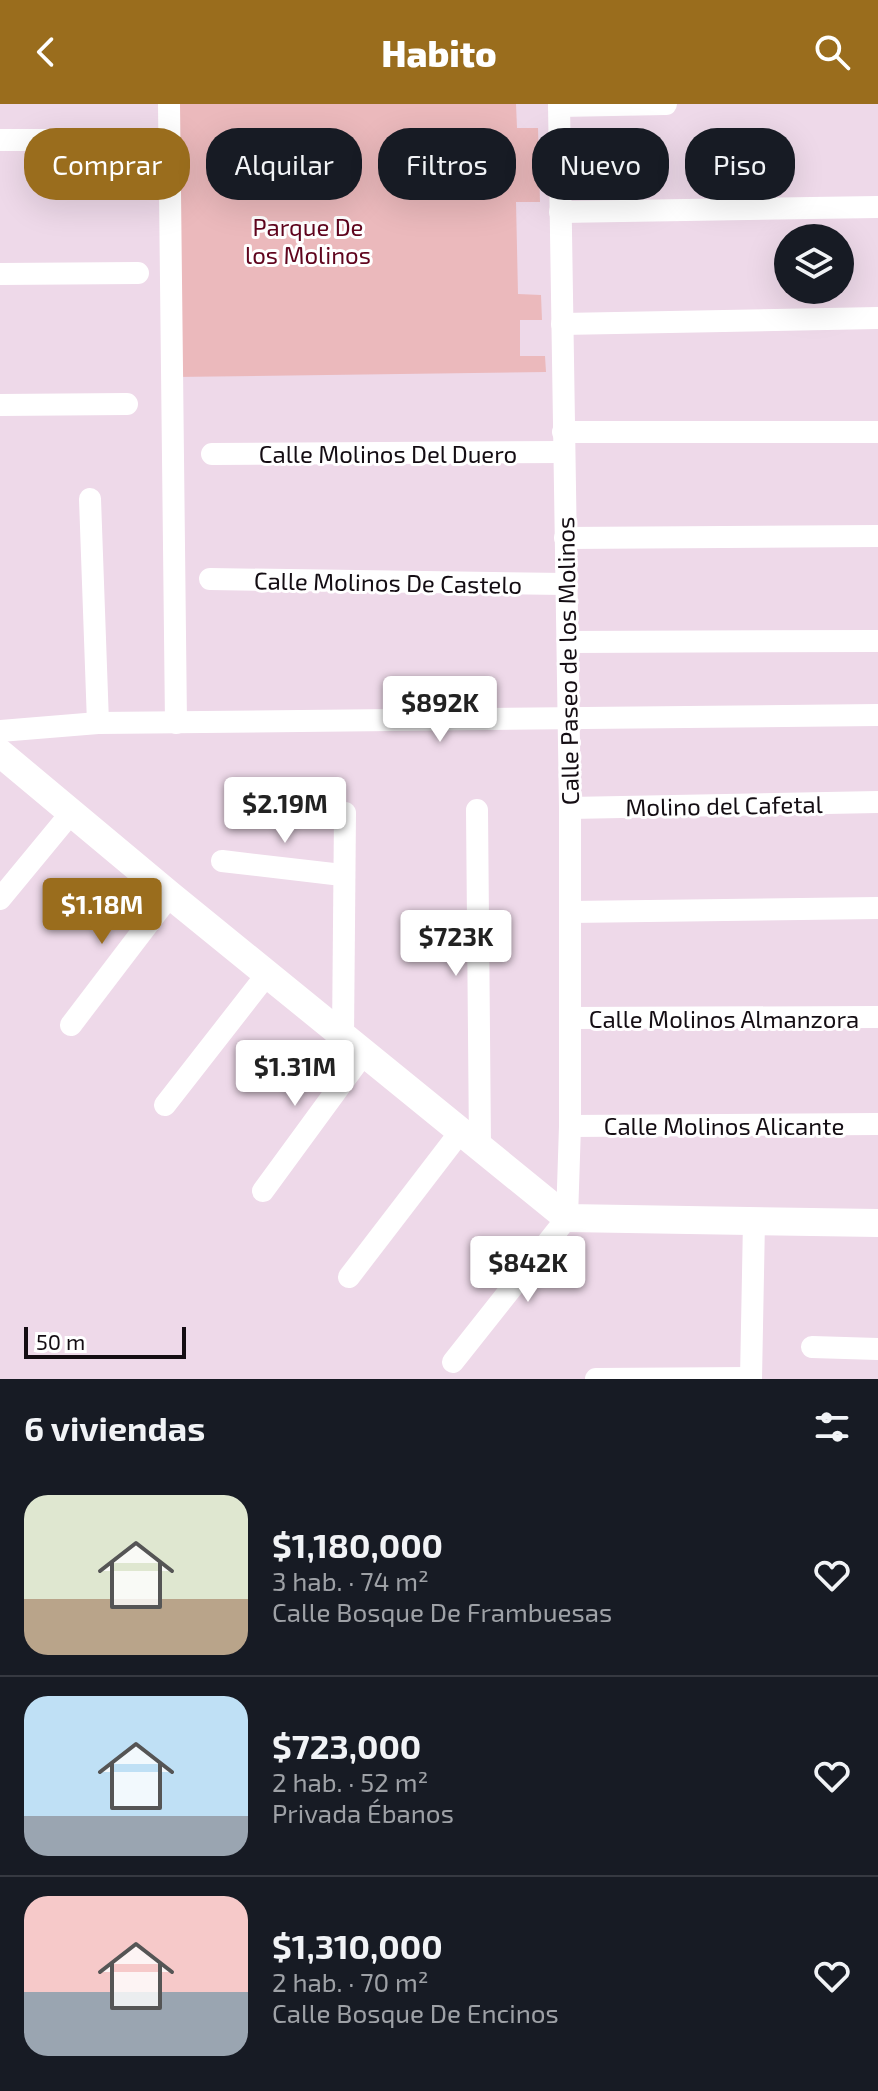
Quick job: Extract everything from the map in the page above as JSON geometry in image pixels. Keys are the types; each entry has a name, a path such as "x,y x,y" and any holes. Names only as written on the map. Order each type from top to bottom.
{"main road":[{"path":"0,753 567,1218 878,1223"}],"street":[{"path":"169,104 176,723"},
{"path":"559,105 666,104"},
{"name":"Calle Paseo de los Molinos","path":"559,105 570,808 567,1218"},
{"path":"0,140 24,140"},
{"path":"560,212 878,207"},
{"path":"0,274 138,273"},
{"path":"562,324 878,318"},
{"path":"0,405 127,404"},
{"name":"Calle Molinos Del Duero","path":"212,454 878,432"},
{"path":"90,499 98,723"},
{"path":"565,538 878,536"},
{"name":"Calle Molinos De Castelo","path":"210,579 565,584"},
{"path":"568,642 878,641"},
{"path":"0,731 98,723 878,715"},
{"name":"Molino del Cafetal","path":"570,808 878,802"},
{"path":"349,1277 471,1138 477,810"},
{"path":"0,899 71,813"},
{"path":"263,1191 354,1044 342,875 345,813"},
{"path":"222,861 342,875"},
{"path":"71,1025 170,895"},
{"path":"570,912 878,908"},
{"path":"165,1105 268,973"},
{"name":"Calle Molinos Almanzora","path":"570,1018 878,1017"},
{"name":"Calle Molinos Alicante","path":"570,1126 878,1124"},
{"path":"453,1362 567,1218"},
{"path":"596,1379 751,1378 754,1221"},
{"path":"812,1347 878,1349"}],"green space":[{"name":"Parque De los Molinos","path":"170,104 516,104 517,128 532,128 532,200 540,202 516,202 518,294 541,295 542,320 520,320 520,356 545,356 546,372 174,377 171,200 190,200 190,128 170,128"}]}
